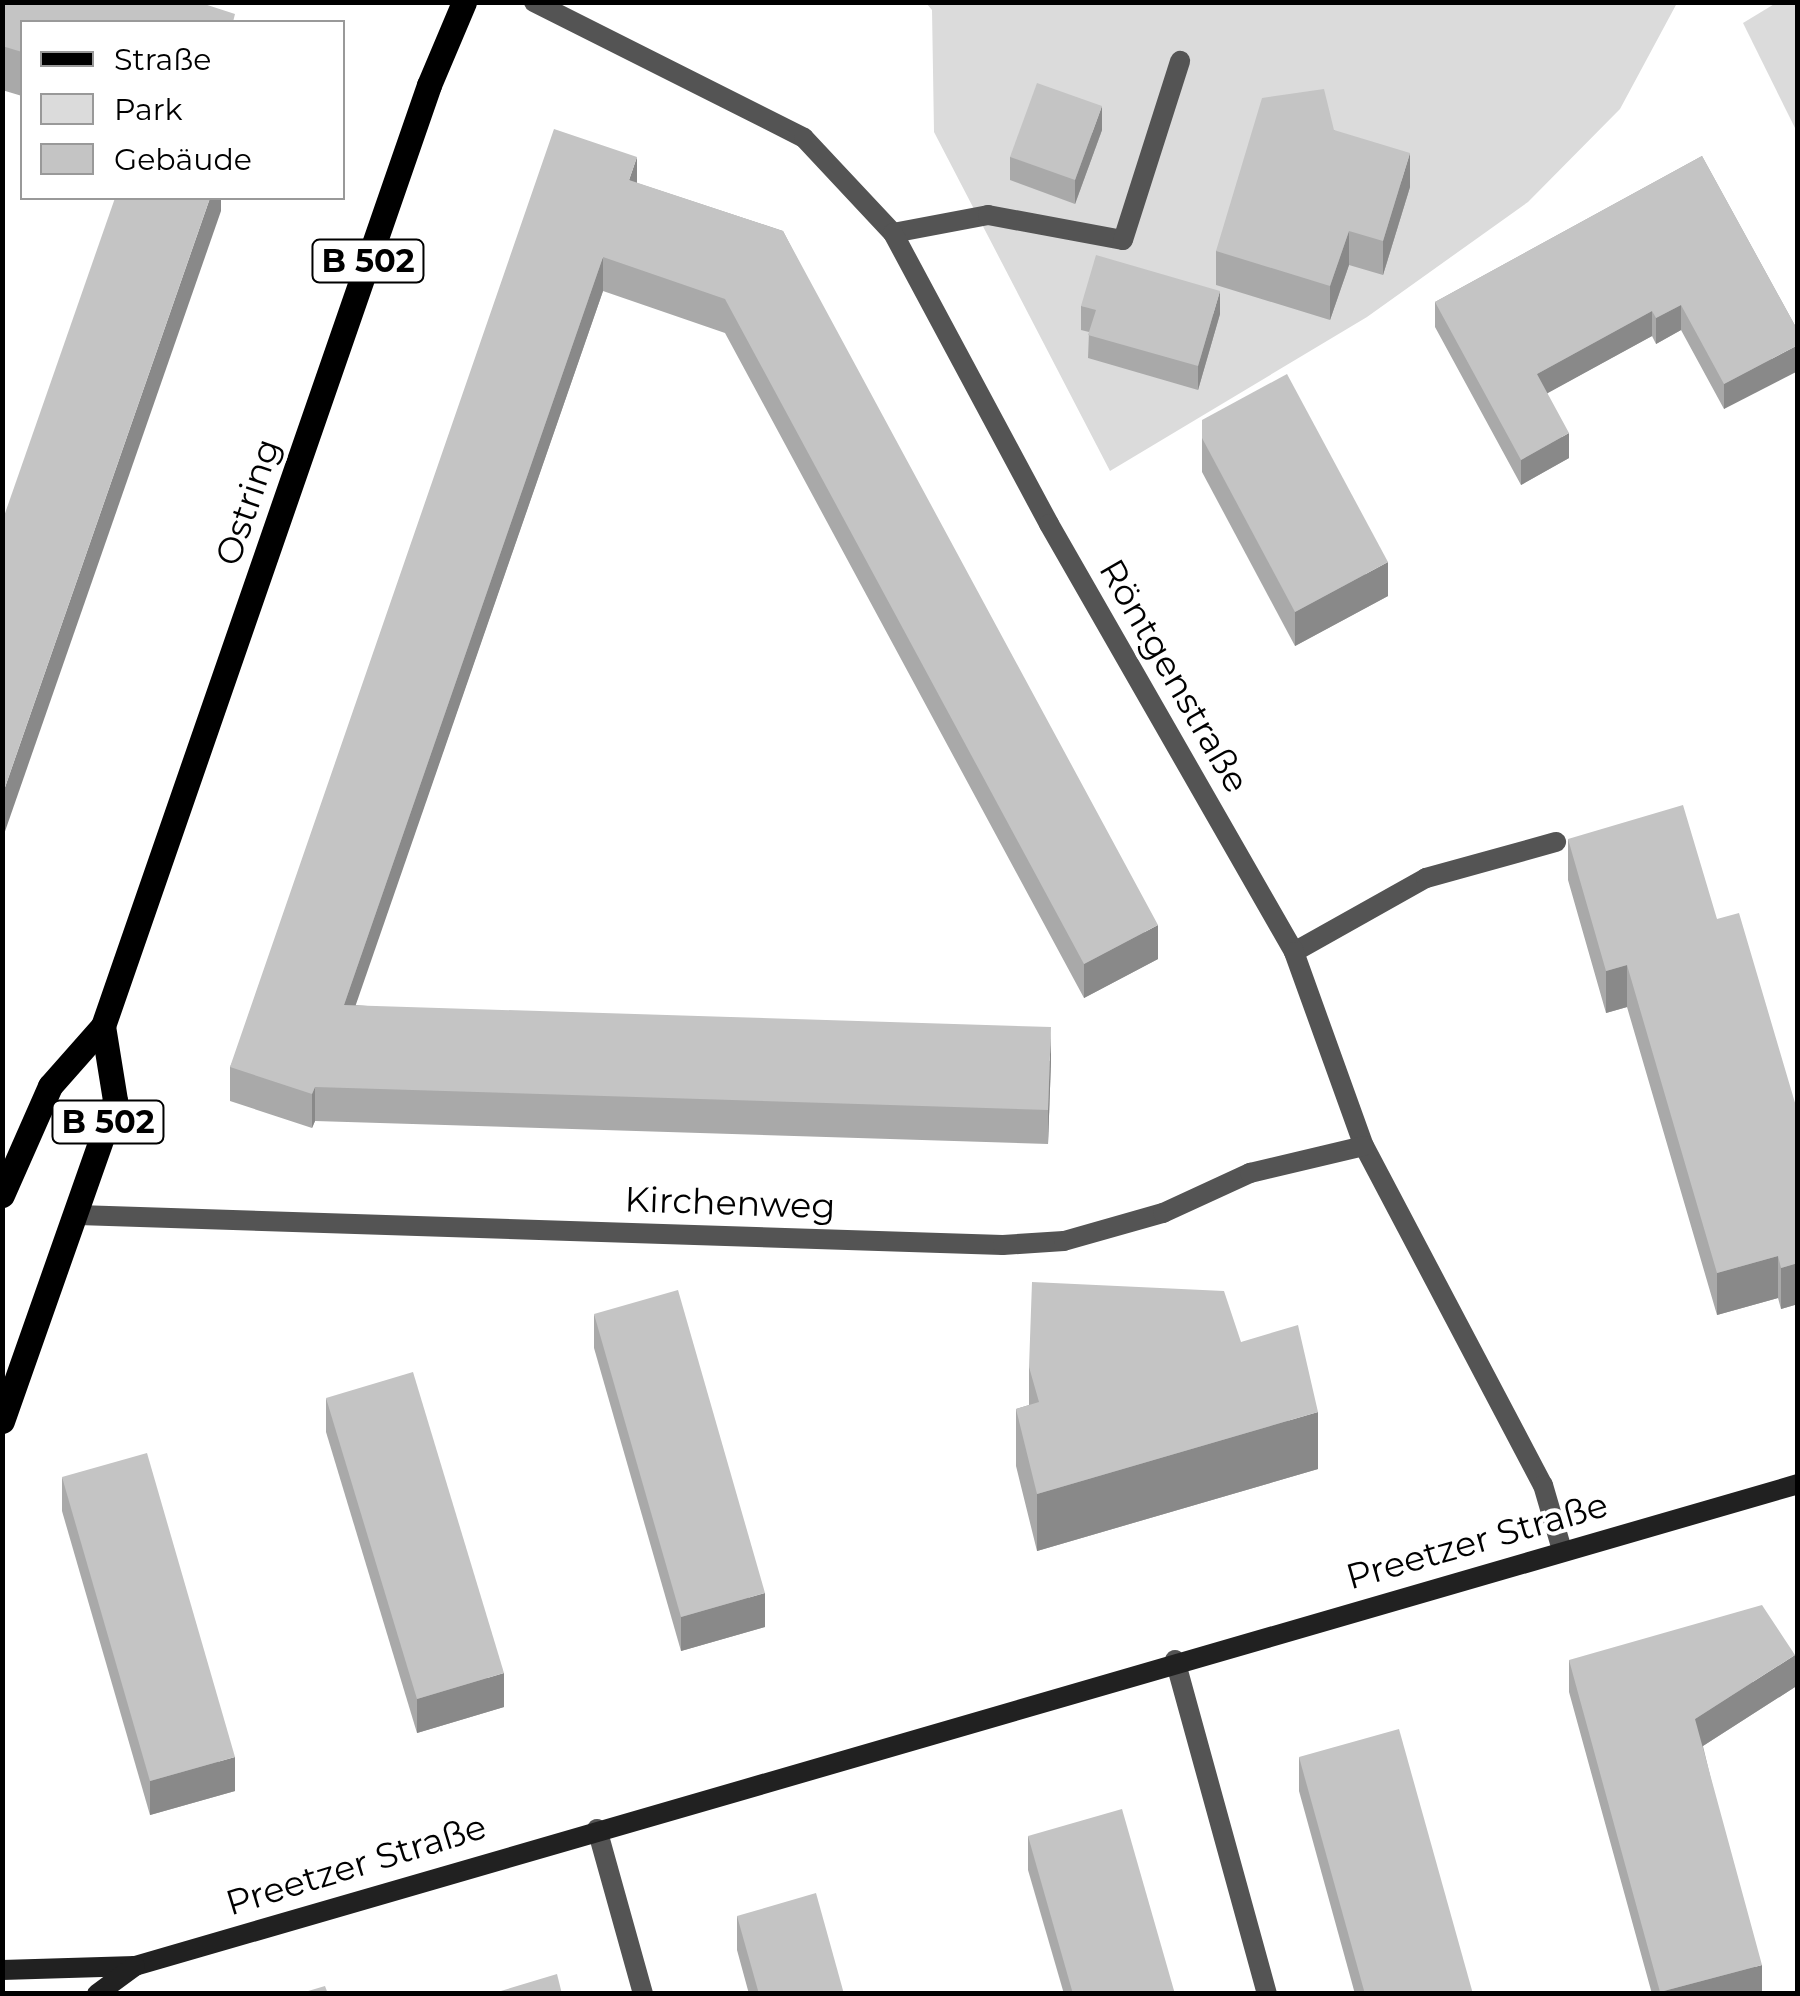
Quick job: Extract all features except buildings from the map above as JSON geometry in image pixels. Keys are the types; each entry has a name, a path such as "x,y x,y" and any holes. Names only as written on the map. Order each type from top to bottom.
{"main road":[{"name":"Ostring","path":"2,1195 50,1086 103,1026 429,85 464,2"},
{"name":"Ostring","path":"2,1421 78,1215 115,1100 103,1026"}],"street":[{"name":"Röntgenstraße","path":"534,2 804,138 893,233 1049,524 1294,952 1364,1146 1543,1485 1562,1550"},
{"path":"893,233 988,215 1123,240 1180,61"},
{"path":"1294,952 1426,878 1556,842"},
{"name":"Kirchenweg","path":"78,1215 1003,1245 1080,1236 1163,1213 1250,1174 1364,1146"},
{"name":"Preetzer Straße","path":"2,1970 135,1966 1175,1660 1798,1484"},
{"path":"1175,1660 1267,1994"},
{"path":"597,1830 643,1994"},
{"name":"Preetzer Straße","path":"97,1994 135,1966"}],"green space":[{"path":"926,3 1677,3 1620,109 1528,202 1367,317 1110,471 934,132 932,10"},
{"path":"1776,3 1797,3 1797,132 1743,23"}]}
